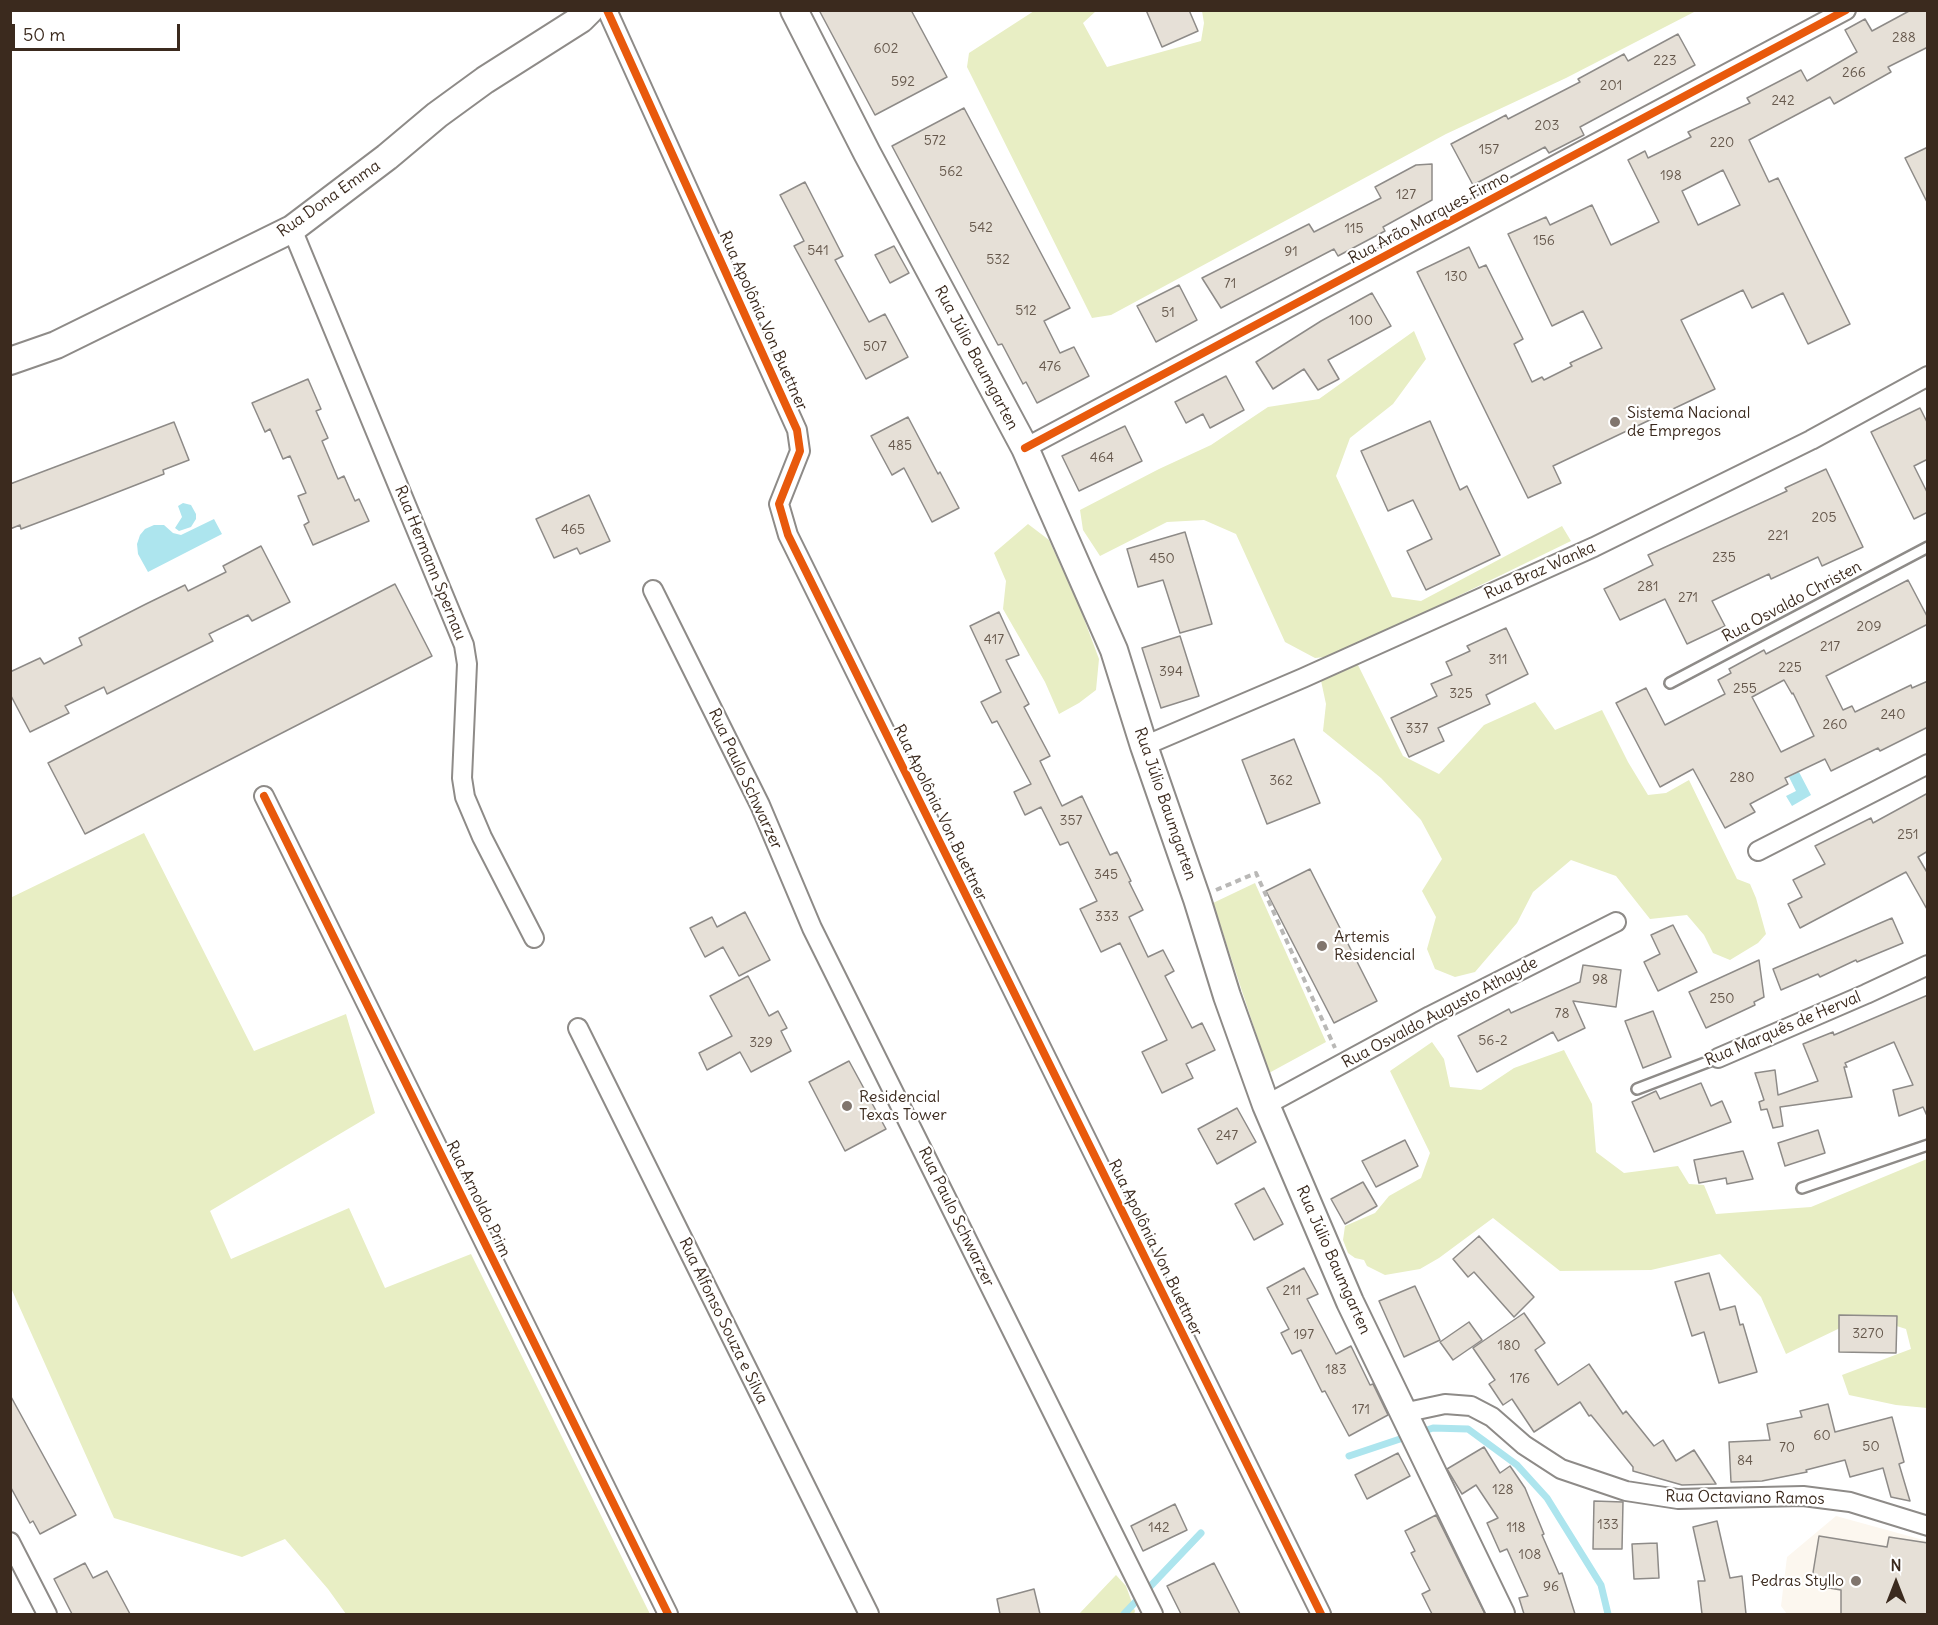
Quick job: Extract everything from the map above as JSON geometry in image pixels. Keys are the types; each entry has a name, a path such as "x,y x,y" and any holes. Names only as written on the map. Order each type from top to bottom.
{"street":[{"name":"Rua Dona Emma","path":"10,361 56,345 292,229 387,158 446,108 485,80 581,19 590,10"},
{"name":"Rua Apolônia Von Buettner","path":"607,10 797,430 800,451 779,504 788,535 1321,1614"},
{"name":"Rua Júlio Baumgarten","path":"794,10 867,153 1025,448 1114,650 1144,746 1197,898 1227,996 1266,1105 1350,1302 1500,1614"},
{"name":"Rua Arão Marques Firmo","path":"1025,448 1846,10"},
{"name":"Rua Hermann Spernau","path":"292,229 464,645 467,664 462,778 465,797 482,837 534,938"},
{"name":"Rua Braz Wanka","path":"1144,746 1594,547 1811,440 1928,376"},
{"name":"Rua Paulo Schwarzer","path":"653,590 760,805 821,947 1151,1610"},
{"path":"1758,851 1928,764"},
{"name":"Rua Arnoldo Prim","path":"264,796 668,1614"},
{"name":"Rua Osvaldo Augusto Athayde","path":"1266,1105 1430,1016 1616,922"},
{"name":"Rua Marquês de Herval","path":"1718,1058 1928,965"},
{"name":"Rua Alfonso Souza e Silva","path":"578,1028 869,1614"},
{"name":"Rua Octaviano Ramos","path":"1410,1426 1445,1404 1471,1406 1492,1417 1524,1445 1561,1469 1626,1491 1678,1499 1815,1498 1850,1502 1928,1526"},
{"path":"10,1542 47,1614"}],"lane":[{"name":"Rua Osvaldo Christen","path":"1670,683 1928,547"},
{"name":"Rua Marquês de Herval","path":"1637,1089 1718,1058"},
{"path":"1802,1188 1928,1145"}],"path":[{"path":"1197,898 1256,873 1343,1065"}],"shaded area":[{"name":"Pedras Styllo","path":"1836,1516 1927,1541 1927,1614 1787,1614 1781,1606 1787,1557"}],"green space":[{"path":"1034,11 1096,11 1083,23 1107,67 1201,41 1204,23 1202,11 1696,11 1566,78 1446,134 1111,315 1092,318 967,67 969,53"},
{"path":"1414,331 1426,359 1393,404 1350,438 1336,476 1392,597 1421,601 1562,526 1571,541 1335,656 1315,658 1285,642 1236,534 1204,520 1167,522 1100,556 1083,530 1080,510 1211,445 1268,407 1319,399"},
{"path":"1028,524 1049,540 1080,608 1099,659 1096,690 1059,714 1045,682 1003,609 1006,581 994,553"},
{"path":"1357,663 1403,756 1439,774 1484,725 1535,702 1555,730 1602,710 1628,762 1648,795 1666,793 1689,780 1737,879 1750,884 1766,934 1758,943 1730,960 1713,953 1704,935 1687,915 1650,919 1616,876 1571,860 1533,892 1517,923 1475,972 1455,977 1435,969 1427,949 1436,917 1422,891 1442,859 1421,820 1381,778 1323,731 1326,704 1320,676"},
{"path":"144,833 254,1051 346,1014 375,1113 210,1211 231,1259 349,1208 385,1288 471,1254 650,1614 346,1614 328,1589 285,1539 242,1557 114,1518 11,1288 10,898"},
{"path":"1255,883 1326,1042 1269,1073 1213,903"},
{"path":"1432,1042 1444,1059 1450,1087 1481,1090 1514,1068 1564,1050 1592,1104 1596,1152 1624,1173 1678,1166 1689,1184 1704,1185 1716,1214 1811,1207 1927,1159 1927,1408 1896,1405 1849,1395 1842,1375 1911,1349 1906,1329 1865,1316 1786,1354 1761,1297 1720,1254 1651,1270 1560,1271 1493,1218 1439,1258 1420,1269 1385,1275 1367,1266 1364,1260 1348,1253 1343,1240 1345,1226 1375,1213 1389,1196 1421,1178 1430,1153 1390,1071"},
{"path":"1116,1575 1126,1586 1134,1614 1079,1614"}],"water":[{"path":"183,503 191,505 196,519 191,527 179,531 175,528 182,517 178,506"},
{"path":"214,519 222,534 148,572 138,554 137,544 145,529 154,525 164,525 173,533 181,535"},
{"path":"1799,772 1811,795 1792,806 1786,796 1796,791 1789,777"}],"building":[{"path":"819,10 911,10 947,77 875,115"},
{"path":"1146,10 1189,10 1198,31 1162,47"},
{"path":"1911,10 1928,10 1928,47 1888,67 1891,72 1834,104 1830,97 1749,140 1769,182 1778,178 1850,324 1808,344 1783,293 1752,308 1743,290 1681,320 1715,389 1553,466 1561,483 1528,498 1417,272 1469,247 1479,268 1486,265 1523,339 1514,344 1532,382 1542,377 1544,380 1572,366 1570,363 1602,348 1583,311 1552,326 1508,234 1546,217 1550,225 1592,205 1611,245 1659,222 1628,160 1645,151 1648,158 1691,137 1688,132 1750,103 1747,98 1801,70 1807,81 1857,52 1845,30 1865,19 1872,31","holes":["1723,170 1740,205 1698,225 1682,191"]},
{"path":"1678,34 1695,65 1580,127 1584,135 1549,153 1545,147 1473,185 1451,144 1506,115 1508,119 1580,82 1578,79 1624,54 1628,61"},
{"path":"964,108 1070,308 1044,321 1060,353 1074,347 1089,376 1037,403 1026,382 1023,384 1002,344 998,345 892,146"},
{"path":"1928,147 1928,204 1905,158"},
{"path":"1432,164 1432,200 1383,227 1385,231 1338,256 1334,249 1221,308 1202,278 1309,224 1314,232 1381,198 1375,187 1416,165"},
{"path":"805,182 843,256 835,260 869,322 885,314 908,357 866,379 794,246 804,241 780,195"},
{"path":"894,246 909,273 890,283 875,255"},
{"path":"1179,285 1197,320 1156,342 1137,306"},
{"path":"1372,293 1391,326 1328,360 1339,379 1318,390 1304,369 1273,389 1256,362 1321,321"},
{"path":"1226,376 1244,410 1210,428 1203,414 1186,423 1175,402"},
{"path":"308,379 321,409 316,411 328,438 322,441 338,479 344,476 355,501 359,499 369,521 313,545 304,525 309,522 298,496 306,493 290,456 283,459 270,429 265,432 252,403"},
{"path":"1920,408 1928,424 1928,459 1914,466 1928,494 1928,512 1914,519 1871,432"},
{"path":"908,417 959,508 932,522 904,468 892,475 871,436"},
{"path":"1430,421 1460,490 1467,486 1500,555 1426,590 1407,551 1432,539 1413,500 1388,511 1361,451"},
{"path":"174,422 189,460 163,470 164,474 82,506 21,529 20,525 10,529 10,484"},
{"path":"1125,426 1142,461 1079,491 1062,456"},
{"path":"1826,469 1863,547 1822,566 1818,557 1771,579 1769,574 1712,601 1725,626 1687,644 1665,599 1620,620 1604,589 1653,565 1648,555 1787,491 1785,488"},
{"path":"589,495 610,541 580,554 577,548 554,558 536,519"},
{"path":"1185,532 1212,624 1180,633 1163,580 1138,587 1127,549"},
{"path":"261,546 290,602 252,621 248,615 209,634 213,641 107,694 104,687 65,706 69,713 30,732 10,694 10,672 40,658 44,664 82,645 79,638 185,585 188,591 226,572 223,566"},
{"path":"1908,580 1928,618 1928,624 1826,676 1843,710 1852,706 1855,712 1911,685 1912,688 1928,681 1928,727 1880,751 1878,748 1831,771 1825,759 1785,778 1788,784 1750,804 1755,812 1725,828 1693,769 1660,787 1616,703 1646,688 1665,725 1725,694 1718,680 1731,673 1729,669 1764,650 1766,654","holes":["1784,680 1814,736 1781,752 1752,697"]},
{"path":"395,584 432,656 85,834 48,763"},
{"path":"999,612 1019,655 1006,660 1029,704 1024,707 1050,756 1040,761 1062,806 1082,796 1110,855 1117,852 1143,910 1129,917 1148,957 1163,950 1174,971 1165,976 1192,1028 1202,1023 1215,1050 1186,1064 1193,1078 1162,1093 1142,1052 1167,1040 1120,943 1101,952 1080,909 1097,901 1068,842 1060,845 1041,807 1025,815 1014,792 1031,784 997,721 992,723 981,702 1001,692 970,626"},
{"path":"1506,628 1528,674 1486,695 1490,704 1438,728 1444,741 1409,757 1391,718 1437,696 1431,684 1452,675 1446,662 1470,651 1467,646"},
{"path":"1180,636 1199,696 1161,708 1142,648"},
{"path":"1294,739 1320,803 1267,824 1242,760"},
{"path":"1928,793 1928,851 1918,857 1928,874 1928,911 1906,872 1800,928 1788,904 1802,897 1793,880 1825,864 1815,846 1871,818 1873,823"},
{"name":"Artemis Residencial","path":"1310,869 1377,1001 1334,1023 1266,891"},
{"path":"745,912 770,960 739,976 723,947 705,957 690,928 712,917 717,927"},
{"path":"1892,918 1903,943 1857,962 1856,960 1820,977 1818,974 1781,990 1773,969"},
{"path":"1673,925 1697,972 1658,991 1644,962 1660,954 1651,935"},
{"path":"1759,960 1764,997 1754,1002 1755,1005 1706,1028 1689,992"},
{"path":"1583,965 1621,970 1616,1007 1573,1001 1585,1028 1558,1041 1553,1032 1477,1072 1458,1036 1509,1009 1511,1013 1580,982"},
{"path":"748,976 769,1016 778,1011 787,1028 781,1031 791,1051 751,1072 740,1052 707,1070 699,1053 732,1036 710,996"},
{"path":"1928,995 1928,1118 1923,1107 1899,1116 1893,1090 1913,1085 1894,1042 1845,1063 1852,1097 1780,1107 1783,1126 1773,1128 1767,1109 1761,1110 1759,1102 1764,1100 1755,1073 1775,1070 1778,1095 1818,1081 1803,1044 1833,1032 1834,1035"},
{"path":"1653,1011 1671,1057 1643,1068 1625,1021"},
{"name":"Residencial Texas Tower","path":"849,1061 886,1129 845,1151 809,1082"},
{"path":"1701,1083 1711,1106 1722,1101 1731,1122 1654,1152 1632,1102 1656,1091 1660,1099"},
{"path":"1237,1108 1256,1142 1217,1164 1198,1129"},
{"path":"1818,1130 1825,1153 1785,1166 1778,1143"},
{"path":"1405,1140 1418,1166 1376,1187 1362,1161"},
{"path":"1743,1151 1753,1179 1727,1184 1726,1178 1699,1183 1694,1160"},
{"path":"1363,1182 1377,1206 1345,1224 1331,1199"},
{"path":"1264,1188 1283,1224 1254,1240 1235,1204"},
{"path":"1479,1236 1534,1297 1514,1317 1474,1272 1468,1277 1453,1259"},
{"path":"1304,1268 1318,1294 1307,1299 1336,1354 1351,1346 1388,1415 1349,1436 1325,1391 1322,1392 1301,1350 1292,1354 1281,1333 1289,1329 1267,1288"},
{"path":"1709,1273 1720,1310 1735,1306 1740,1325 1743,1324 1757,1372 1719,1383 1704,1332 1692,1336 1675,1282"},
{"path":"1415,1286 1440,1340 1404,1357 1379,1301"},
{"path":"1524,1313 1545,1343 1535,1350 1558,1385 1589,1364 1623,1414 1626,1411 1654,1446 1663,1440 1676,1461 1694,1450 1716,1484 1682,1485 1633,1471 1633,1467 1591,1415 1589,1416 1580,1402 1534,1432 1512,1399 1503,1405 1489,1384 1495,1380 1473,1348"},
{"path":"1839,1315 1897,1316 1896,1353 1839,1352"},
{"path":"1469,1322 1482,1340 1453,1360 1440,1342"},
{"path":"10,1395 76,1515 40,1534 33,1521 30,1523 10,1486"},
{"path":"1828,1404 1835,1432 1892,1417 1904,1462 1899,1464 1910,1501 1891,1497 1883,1468 1850,1477 1845,1460 1806,1470 1807,1472 1762,1481 1731,1482 1729,1442 1770,1440 1767,1424 1802,1417 1800,1411"},
{"path":"1484,1447 1500,1473 1510,1466 1525,1488 1544,1534 1542,1535 1559,1574 1562,1573 1575,1614 1524,1614 1519,1598 1528,1596 1507,1549 1500,1552 1487,1523 1498,1518 1476,1485 1462,1494 1447,1469"},
{"path":"1398,1453 1410,1476 1367,1499 1355,1475"},
{"path":"1594,1501 1623,1502 1622,1549 1593,1549"},
{"path":"1175,1504 1187,1530 1143,1551 1131,1526"},
{"path":"1436,1515 1485,1614 1432,1614 1422,1594 1430,1590 1411,1553 1415,1551 1405,1531"},
{"path":"1717,1521 1730,1578 1742,1576 1746,1614 1702,1614 1698,1581 1705,1581 1693,1527"},
{"name":"Pedras Styllo","path":"1819,1536 1887,1547 1889,1537 1928,1543 1928,1614 1841,1614 1841,1590 1811,1585"},
{"path":"1657,1543 1659,1578 1634,1579 1632,1544"},
{"path":"85,1563 93,1578 107,1571 130,1614 72,1614 54,1579"},
{"path":"1214,1563 1240,1614 1181,1614 1167,1586"},
{"path":"1034,1589 1040,1614 1000,1614 997,1599"}],"waterway":[{"path":"1349,1456 1433,1428 1468,1429 1517,1465 1547,1498 1601,1585 1608,1614"},
{"path":"1124,1614 1201,1533"}],"cycle path":[{"path":"607,10 797,430 800,451 779,504 788,535 1321,1614"},
{"path":"1025,448 1846,10"},
{"path":"264,796 668,1614"}],"place":[{"name":"Sistema Nacional de Empregos","path":"1615,422"},
{"name":"Artemis Residencial","path":"1322,946"},
{"name":"Residencial Texas Tower","path":"847,1106"},
{"name":"Pedras Styllo","path":"1856,1581"}]}
